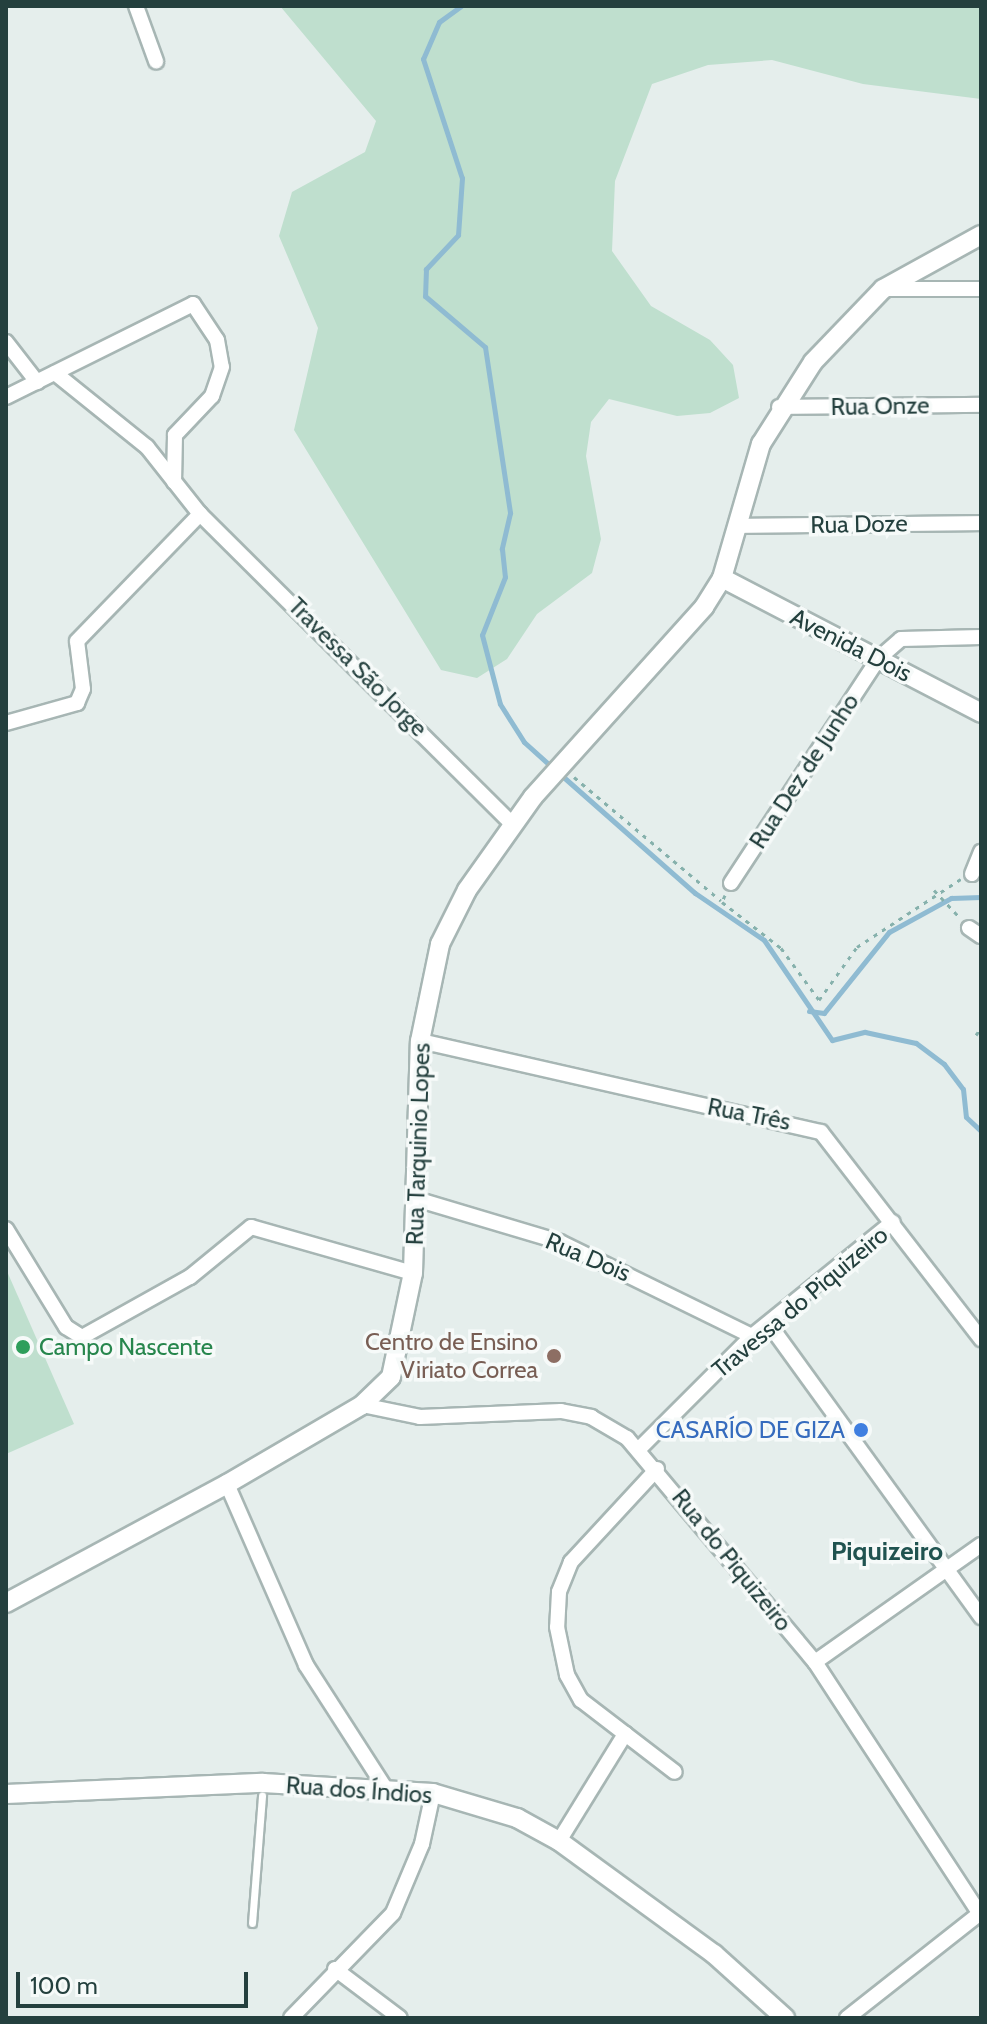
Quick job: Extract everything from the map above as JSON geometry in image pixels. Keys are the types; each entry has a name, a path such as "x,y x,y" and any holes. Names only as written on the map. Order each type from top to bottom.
{"main road":[{"name":"Rua Tarquinio Lopes","path":"6,1603 227,1484 362,1405 398,1360 413,1273 420,1041 440,944 512,824 665,656 722,578 778,407 883,289 981,235"},
{"name":"Avenida Dois","path":"722,578 981,713"},
{"name":"Rua dos Índios","path":"6,1794 384,1786 433,1793 517,1818 559,1841 714,1954 785,2018"}],"street":[{"path":"136,6 156,61"},
{"path":"883,289 981,289"},
{"path":"6,397 183,306 202,310 222,353 219,383 175,435 174,482"},
{"path":"6,342 37,382"},
{"name":"Travessa São Jorge","path":"55,373 125,426 200,514 512,824"},
{"name":"Rua Onze","path":"778,407 981,405"},
{"path":"6,723 77,703 83,689 77,641 200,514"},
{"name":"Rua Doze","path":"737,526 981,523"},
{"path":"878,659 901,639 981,637"},
{"name":"Rua Dez de Junho","path":"731,883 878,659"},
{"path":"972,874 981,852"},
{"name":"Rua Três","path":"420,1041 808,1126 831,1139 981,1339"},
{"name":"Rua Dois","path":"416,1199 560,1242 752,1336"},
{"name":"Travessa do Piquizeiro","path":"639,1449 752,1336 893,1222"},
{"path":"6,1229 66,1327 82,1337 190,1277 251,1227 413,1273"},
{"path":"769,1324 981,1617"},
{"name":"Rua do Piquizeiro","path":"362,1405 420,1417 561,1411 613,1427 657,1469 815,1662 980,1915"},
{"path":"657,1469 587,1539 559,1592 567,1675 581,1700 675,1772"},
{"path":"227,1484 306,1665 384,1786"},
{"path":"815,1662 981,1545"},
{"path":"559,1841 625,1734"},
{"path":"291,2018 335,1969 393,1913 422,1844 433,1793"},
{"path":"847,2018 980,1915"},
{"path":"335,1969 400,2018"}],"lane":[{"path":"252,1923 262,1789"}],"path":[{"path":"558,771 781,948 819,1000 857,947 936,892 972,874"},
{"path":"722,902 731,883"},
{"path":"936,892 952,910"},
{"path":"976,1035 981,1028"}],"green space":[{"path":"280,6 981,6 981,99 863,84 772,60 708,65 652,84 615,181 612,251 651,306 710,340 733,365 739,398 710,413 677,416 609,399 591,422 586,456 601,539 592,573 537,614 507,659 477,678 441,670 294,430 318,328 279,236 292,192 365,152 376,121"},
{"name":"Campo Nascente","path":"6,1269 74,1424 6,1454"}],"waterway":[{"path":"461,6 439,22 423,59 462,178 458,235 426,269 425,296 485,347 510,513 502,549 505,577 482,635 500,704 524,742 552,767"},
{"path":"560,774 695,893 764,940 832,1040 865,1032 916,1043 944,1064 963,1089 966,1117 981,1131"},
{"path":"809,1011 824,1013 889,932 951,898 981,897"}],"place":[{"name":"Campo Nascente","path":"23,1347"},
{"name":"Centro de Ensino Viriato Correa","path":"554,1356"},
{"name":"CASARÍO DE GIZA","path":"861,1430"}],"district":[{"name":"Piquizeiro","path":"887,1552"}]}
